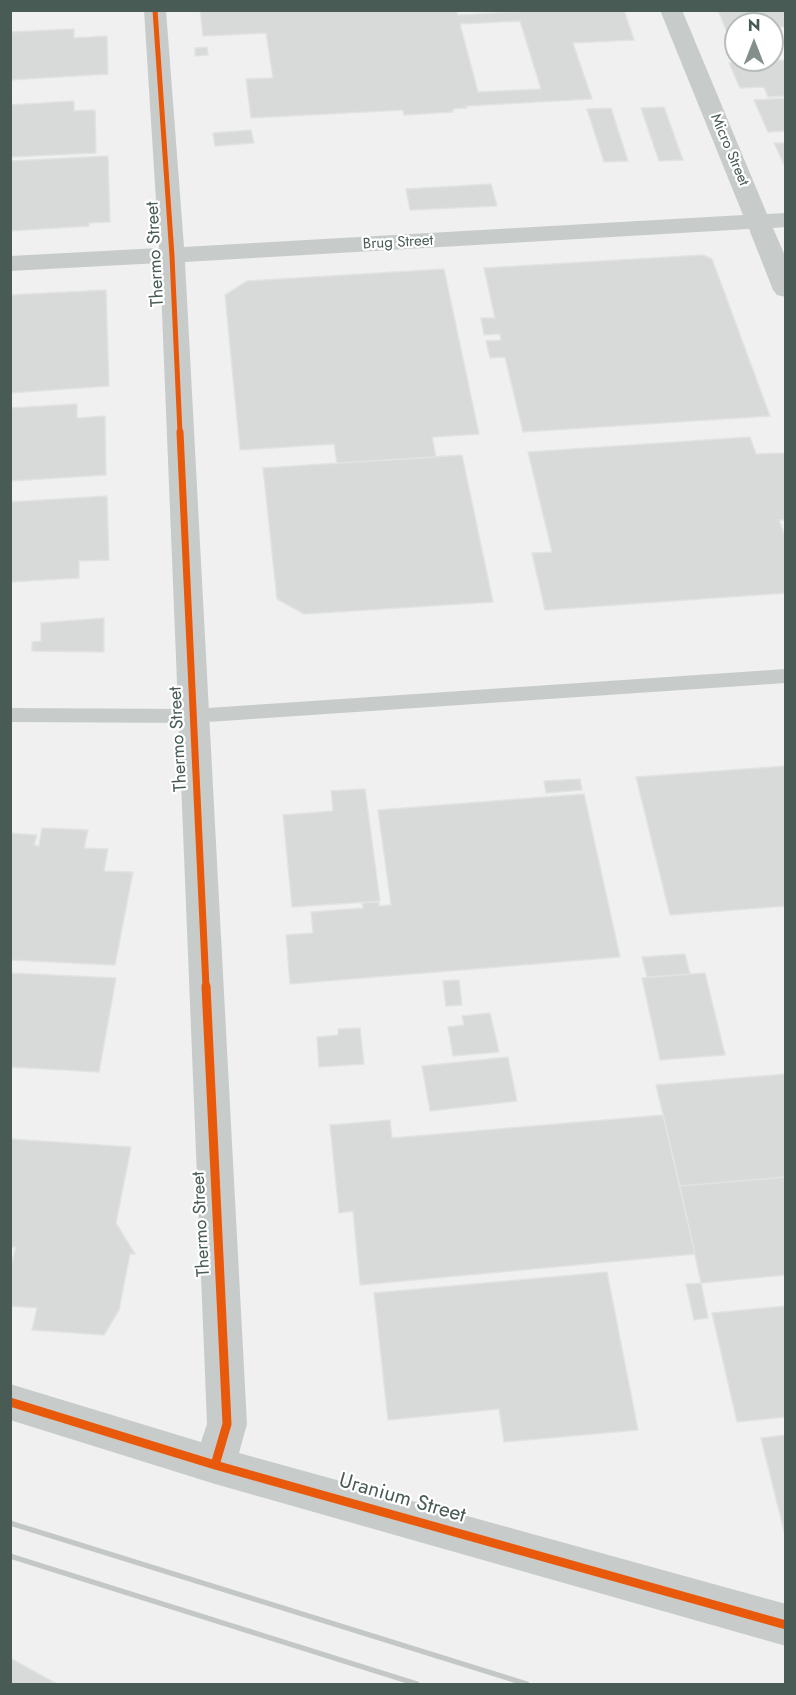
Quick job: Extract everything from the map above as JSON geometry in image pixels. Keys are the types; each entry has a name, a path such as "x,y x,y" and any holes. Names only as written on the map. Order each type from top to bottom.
{"street":[{"name":"Thermo Street","path":"155,10 172,256 227,1424 215,1465"},
{"name":"Micro Street","path":"671,10 786,290"},
{"name":"Brug Street","path":"10,264 786,220"},
{"name":"Uranium Street","path":"10,1402 215,1465 786,1625"}],"lane":[{"path":"10,715 193,716 786,676"}],"building":[{"path":"200,10 456,10 458,15 546,10 624,10 634,40 573,43 592,99 466,106 467,108 453,109 453,112 404,115 403,110 251,118 246,79 273,78 266,33 203,36","holes":["520,21 541,89 478,92 460,24"]},
{"path":"718,10 786,10 786,27 784,27 784,12 724,12 724,25"},
{"path":"74,29 74,38 107,36 108,74 10,80 10,32"},
{"path":"207,47 208,55 195,56 195,48"},
{"path":"784,60 786,60 786,96 768,97 764,87 740,88 733,72 784,72"},
{"path":"786,98 786,131 768,132 754,100"},
{"path":"74,101 74,111 95,110 96,153 10,157 10,105"},
{"path":"664,107 683,160 659,161 641,108"},
{"path":"611,108 628,161 604,162 587,109"},
{"path":"251,130 254,143 215,146 213,133"},
{"path":"774,143 786,143 786,169"},
{"path":"108,156 110,222 89,223 89,226 10,231 10,161"},
{"path":"491,184 497,206 410,210 406,189"},
{"path":"703,255 712,259 770,416 523,432 505,357 490,358 486,341 501,340 500,334 484,335 481,318 495,318 484,268"},
{"path":"444,269 479,434 432,437 436,457 337,463 334,444 240,450 225,295 247,281"},
{"path":"106,290 109,386 10,393 10,295"},
{"path":"77,404 77,418 105,416 106,475 10,481 10,408"},
{"path":"750,437 756,454 786,453 786,520 779,520 786,538 786,593 545,610 532,553 552,552 528,452"},
{"path":"462,455 493,602 304,614 277,599 263,468"},
{"path":"107,496 109,560 79,561 79,578 10,582 10,502"},
{"path":"104,618 104,652 32,651 32,642 41,641 41,623"},
{"path":"786,766 786,906 670,915 636,777"},
{"path":"580,779 582,790 546,793 544,781"},
{"path":"365,789 380,901 292,907 283,815 333,811 331,791"},
{"path":"584,794 620,957 290,984 286,935 313,933 311,912 363,908 362,903 379,902 379,906 391,905 378,810"},
{"path":"42,828 88,830 84,848 108,849 104,871 133,872 115,965 10,960 10,833 37,835 34,845 39,846"},
{"path":"685,954 690,974 647,977 642,957"},
{"path":"10,973 116,978 99,1072 10,1067"},
{"path":"705,973 725,1055 660,1060 642,978"},
{"path":"459,980 462,1005 446,1006 443,981"},
{"path":"490,1013 499,1052 453,1056 448,1027 464,1025 462,1016"},
{"path":"360,1028 364,1064 319,1067 317,1037 338,1035 338,1029"},
{"path":"508,1057 517,1101 430,1111 422,1066"},
{"path":"786,1074 786,1177 680,1186 656,1085"},
{"path":"663,1115 695,1254 360,1285 353,1211 339,1213 330,1125 390,1120 392,1138"},
{"path":"10,1139 131,1147 116,1223 135,1254 130,1254 119,1310 104,1335 32,1330 37,1308 10,1306 10,1269 16,1247 10,1247"},
{"path":"786,1177 786,1275 701,1283 680,1186"},
{"path":"607,1272 638,1430 504,1442 499,1409 388,1420 374,1293"},
{"path":"701,1283 708,1318 694,1320 686,1284"},
{"path":"786,1306 786,1417 737,1422 712,1313"},
{"path":"786,1435 786,1535 785,1535 761,1438"},
{"path":"10,1658 57,1684 10,1684"}],"railway":[{"path":"10,1523 527,1684"},
{"path":"10,1556 417,1684"}],"cycle path":[{"path":"155,10 172,256 227,1424 215,1465"},
{"path":"10,1402 215,1465 786,1625"}]}
